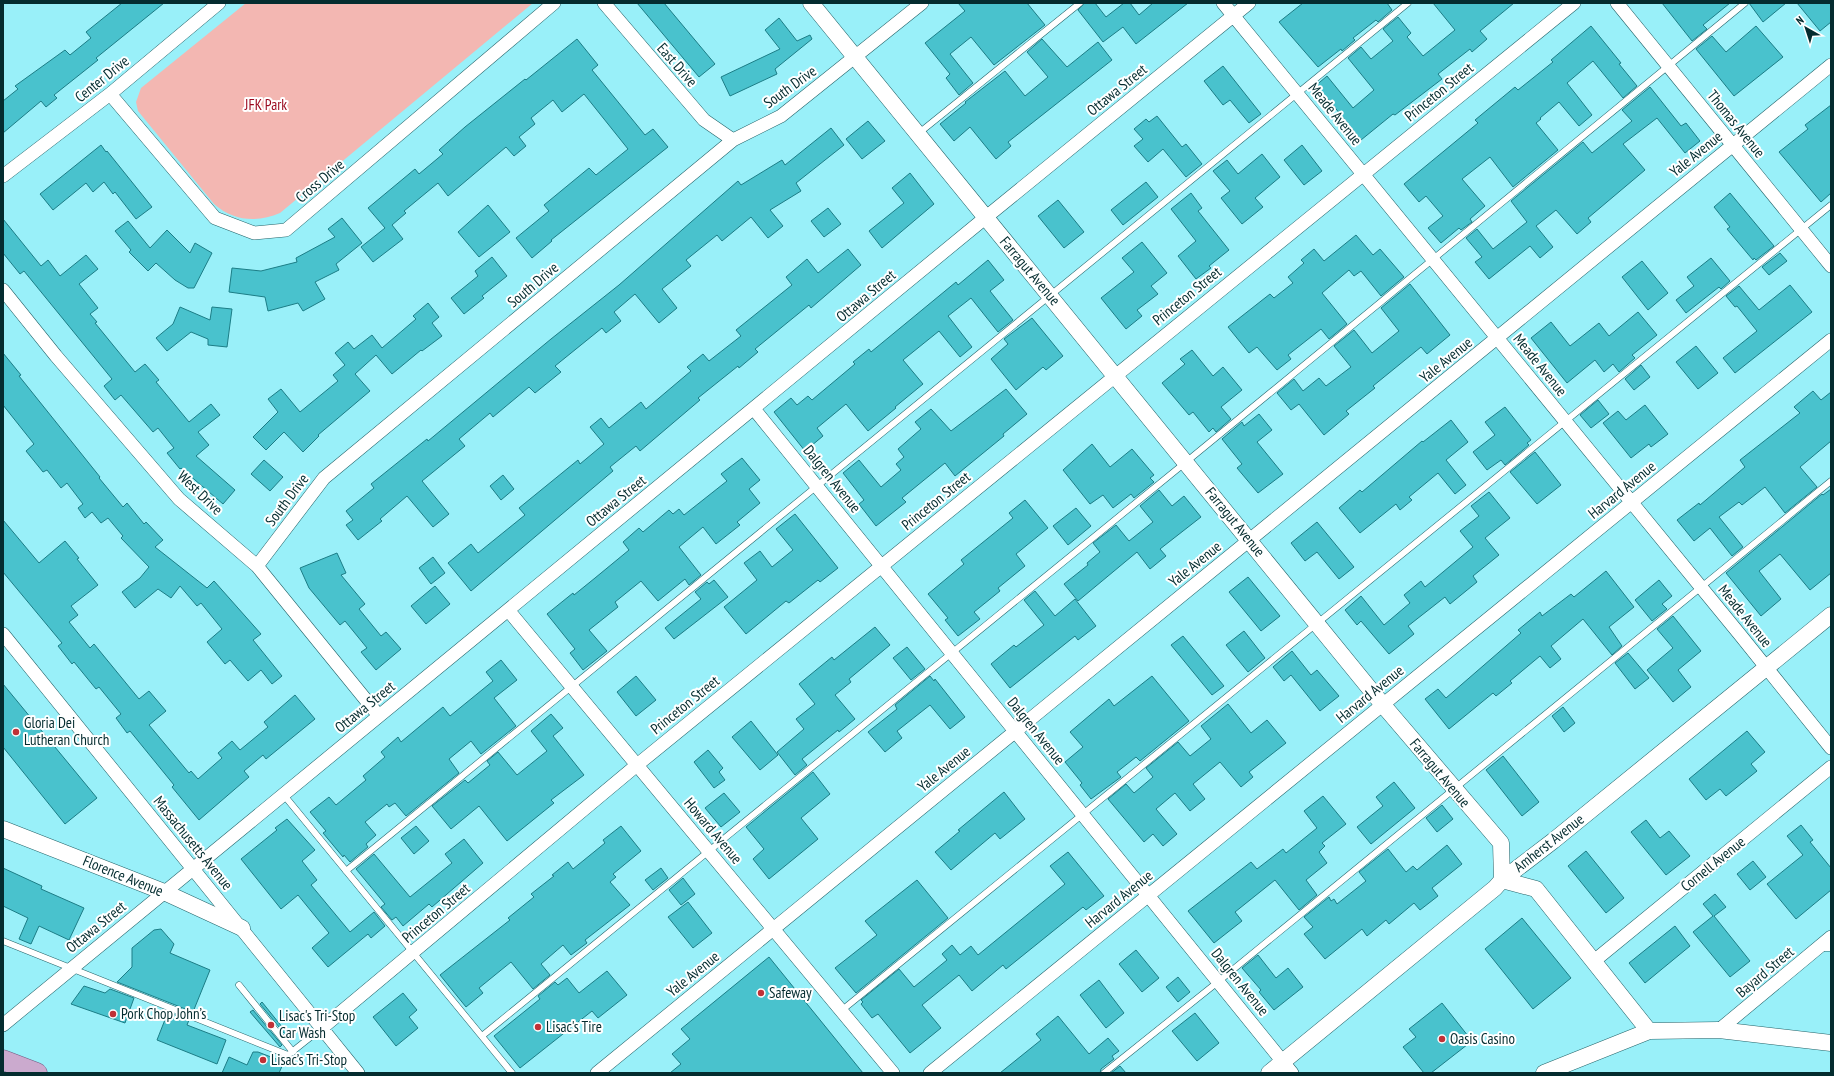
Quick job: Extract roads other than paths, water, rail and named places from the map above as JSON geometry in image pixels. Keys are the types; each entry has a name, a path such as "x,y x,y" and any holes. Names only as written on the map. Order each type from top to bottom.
{"main road":[{"path":"3,1060 37,1073"}],"street":[{"name":"Center Drive","path":"3,176 110,94 219,3"},
{"name":"Cross Drive","path":"110,94 215,218 254,233 286,230 554,3"},
{"name":"East Drive","path":"604,3 704,120 733,140"},
{"name":"Farragut Avenue","path":"811,3 985,218 1116,375 1383,705 1454,790 1501,843 1502,880"},
{"name":"South Drive","path":"257,566 324,478 733,140 781,116 922,3"},
{"name":"Meade Avenue","path":"1223,3 1831,748"},
{"name":"Ottawa Street","path":"3,1025 1249,3"},
{"name":"Princeton Street","path":"322,1028 637,765 1574,3"},
{"name":"Thomas Avenue","path":"1617,3 1831,266"},
{"name":"Yale Avenue","path":"597,1073 1831,65"},
{"name":"West Drive","path":"3,290 56,356 179,499 257,566 379,716"},
{"name":"Harvard Avenue","path":"930,1073 1831,340"},
{"name":"Dalgren Avenue","path":"754,409 1288,1067"},
{"name":"Howard Avenue","path":"508,610 893,1073"},
{"name":"Amherst Avenue","path":"1269,1073 1288,1067 1489,893 1502,880 1553,841 1831,615"},
{"name":"Massachusetts Avenue","path":"3,634 358,1073"},
{"name":"Cornell Avenue","path":"1594,961 1831,767"},
{"name":"Florence Avenue","path":"3,829 164,892 242,928"},
{"path":"1502,880 1536,889 1649,1031"},
{"name":"Bayard Street","path":"1719,1030 1825,948 1831,937"},
{"path":"1544,1073 1649,1031 1719,1030 1831,1043"}],"lane":[{"path":"918,134 1080,3"},
{"path":"346,871 1408,3"},
{"path":"482,1036 1433,260 1745,3"},
{"path":"841,1011 1084,815 1831,205"},
{"path":"1104,1073 1454,790 1831,481"},
{"path":"284,794 512,1073"},
{"path":"3,941 288,1055 322,1028"},
{"path":"239,985 293,1052"}],"place":[{"name":"Gloria Dei Lutheran Church","path":"16,732"},
{"name":"Safeway","path":"761,993"},
{"name":"Pork Chop John’s","path":"113,1014"},
{"name":"Lisac's Tri-Stop Car Wash","path":"271,1025"},
{"name":"Lisac's Tire","path":"538,1027"},
{"name":"Oasis Casino","path":"1442,1039"},
{"name":"Lisac’s Tri-Stop","path":"263,1060"}],"park label":[{"name":"JFK Park","path":"266,105"}]}
